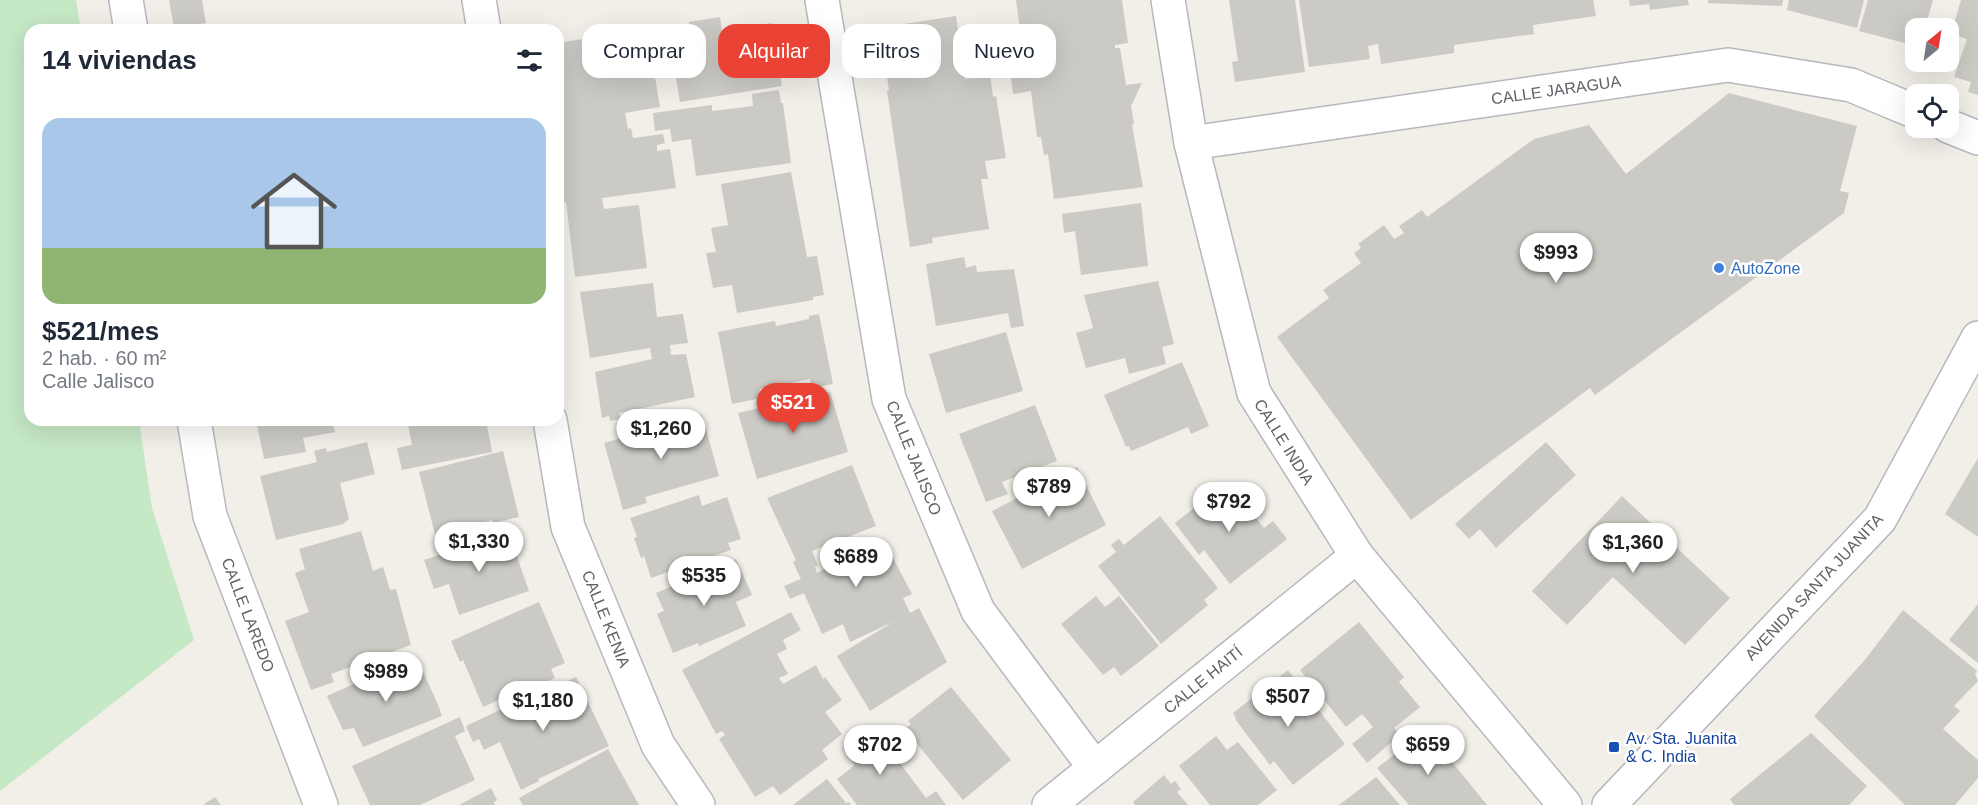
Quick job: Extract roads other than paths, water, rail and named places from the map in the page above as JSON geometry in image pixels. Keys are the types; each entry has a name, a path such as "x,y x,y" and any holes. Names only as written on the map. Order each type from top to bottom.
{"street":[{"path":"126,0 130,24"},
{"path":"479,0 483,24"},
{"name":"CALLE JALISCO","path":"822,0 889,399 978,611 1095,768"},
{"name":"CALLE INDIA","path":"1168,0 1191,143 1254,393 1357,556 1565,805"},
{"name":"CALLE JARAGUA","path":"1191,143 1728,65 1851,85 1905,107"},
{"path":"1959,130 1978,138"},
{"name":"AVENIDA SANTA JUANITA","path":"1609,805 1880,519 1978,338"},
{"name":"CALLE LAREDO","path":"195,426 210,516 321,805"},
{"name":"CALLE KENIA","path":"551,426 568,527 658,745 698,805"},
{"name":"CALLE HAITÍ","path":"1049,805 1357,556"}],"place":[{"name":"AutoZone","path":"1719,268"},
{"name":"Av. Sta. Juanita & C. India","path":"1614,747"}]}
